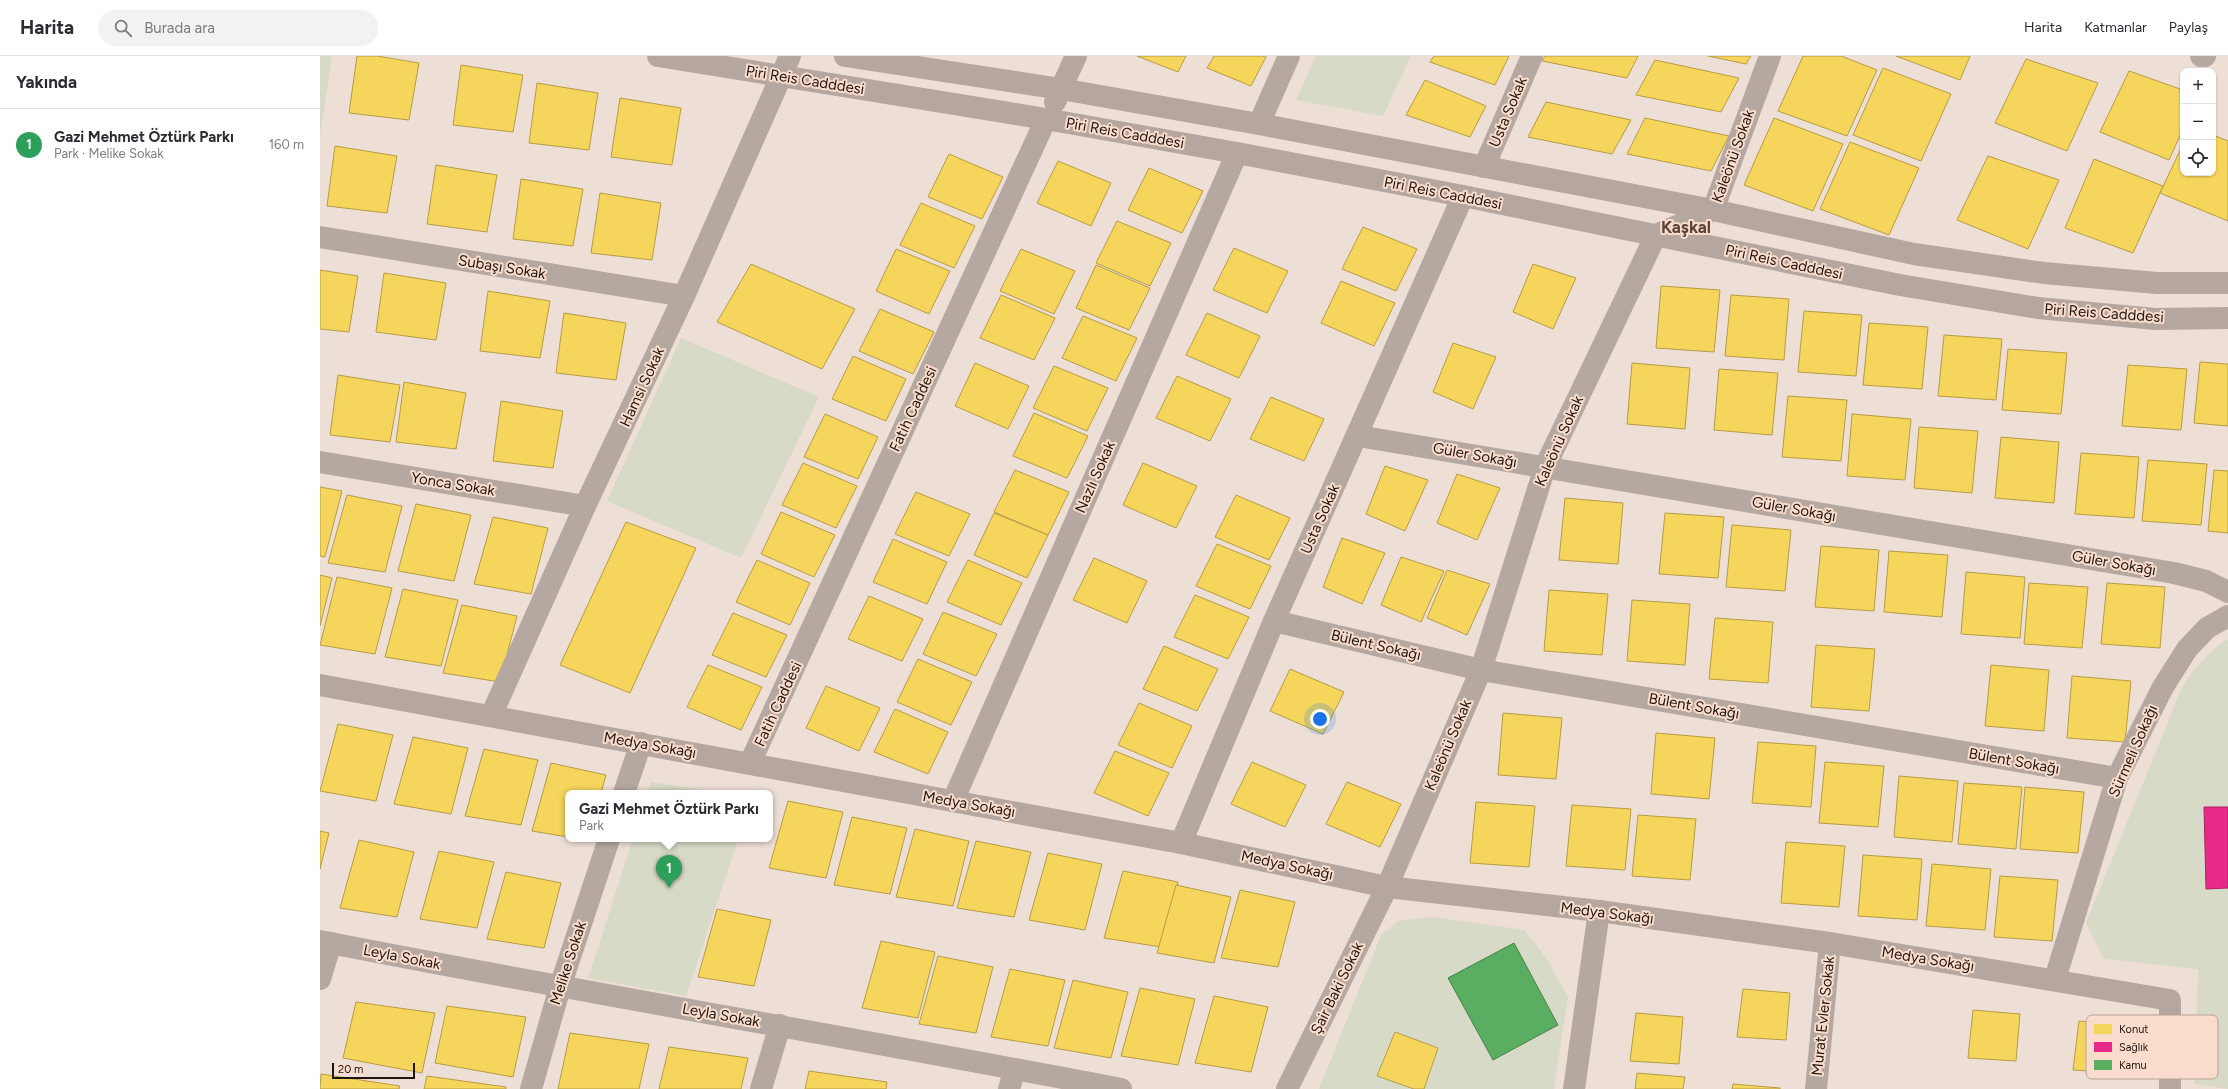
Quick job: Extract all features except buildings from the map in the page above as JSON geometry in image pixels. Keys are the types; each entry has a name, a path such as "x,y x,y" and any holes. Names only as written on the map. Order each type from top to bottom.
{"main road":[{"name":"Piri Reis Cadddesi","path":"658,56 1046,119 1237,153 1463,196 1900,285 2038,308 2155,319 2228,318"},
{"name":"Piri Reis Cadddesi","path":"845,56 1061,89 1259,124 1713,210 1914,254 2044,273 2157,284 2228,283"},
{"name":"Fatih Caddesi","path":"1046,119 1076,56"},
{"name":"Medya Sokağı","path":"320,686 641,743 1181,843 1387,887 1599,911 1830,943 2055,979 2170,1000 2170,1015"}],"street":[{"name":"Hamsi Sokak","path":"491,716 586,506 684,296 790,56"},
{"path":"1259,124 1289,56"},
{"name":"Usta Sokak","path":"1484,167 1532,56"},
{"name":"Kaleönü Sokak","path":"1387,887 1481,670 1545,467 1656,235 1713,210 1770,56"},
{"name":"Fatih Caddesi","path":"750,763 1046,119"},
{"name":"Nazlı Sokak","path":"952,801 1237,153"},
{"name":"Usta Sokak","path":"1181,843 1274,621 1358,436 1463,196"},
{"name":"Subaşı Sokak","path":"320,237 684,296"},
{"name":"Güler Sokağı","path":"1358,436 2174,573 2206,581 2228,592"},
{"name":"Yonca Sokak","path":"320,462 586,506"},
{"name":"Sürmeli Sokağı","path":"2055,979 2117,778 2163,687 2187,649 2207,628 2228,616"},
{"name":"Bülent Sokağı","path":"1274,621 1481,670 2117,778"},
{"path":"625,790 641,743"},
{"name":"Melike Sokak","path":"531,1089 560,987 608,842"},
{"name":"Şair Baki Sokak","path":"1287,1089 1387,887"},
{"path":"1574,1089 1599,911"},
{"path":"320,980 326,942"},
{"name":"Leyla Sokak","path":"326,942 560,987 780,1025 1012,1079 1121,1089"},
{"name":"Murat Evler Sokak","path":"1816,1089 1830,943"},
{"path":"761,1089 780,1025"}],"green space":[{"path":"320,56 332,56 320,138"},
{"path":"1316,56 1411,56 1383,116 1296,100"},
{"path":"681,338 819,397 741,558 607,501"},
{"path":"2228,639 2228,807 2204,807 2206,889 2228,888 2228,1089 2195,1084 2195,1079 2218,1079 2218,1015 2197,1015 2198,969 2104,959 2086,923 2183,685 2203,659"},
{"path":"651,782 703,790 648,790"},
{"path":"632,842 737,842 686,996 588,978"},
{"path":"1433,917 1525,930 1547,959 1568,997 1554,1089 1319,1089 1381,935 1398,921"}],"place":[{"name":"Gazi Mehmet Öztürk Parkı","path":"669,888"}],"district":[{"name":"Kaşkal","path":"1686,227"}]}
